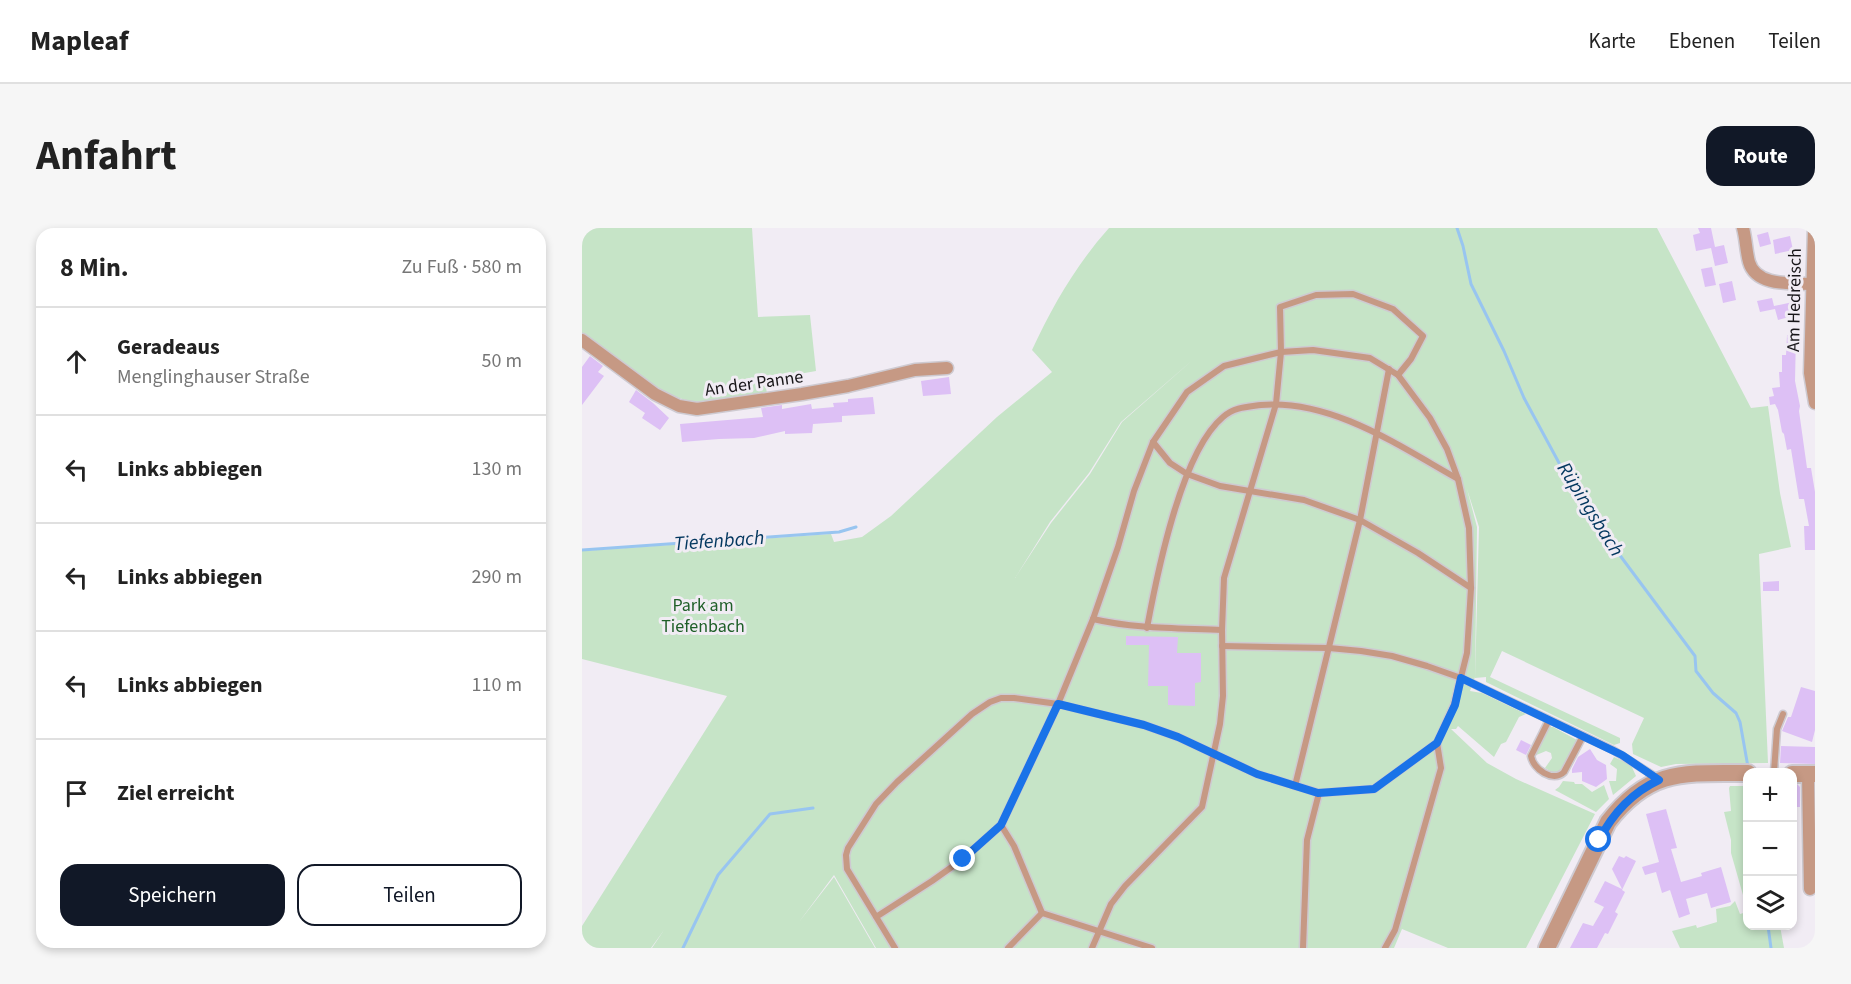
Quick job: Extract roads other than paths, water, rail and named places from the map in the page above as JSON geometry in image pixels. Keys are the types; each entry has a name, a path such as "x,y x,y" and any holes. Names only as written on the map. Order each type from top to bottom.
{"street":[{"path":"1743,228 1749,261 1758,276 1770,281 1813,284"},
{"name":"Am Hedreisch","path":"1814,228 1813,373 1815,403"},
{"name":"An der Panne","path":"583,342 655,394 679,406 697,409 813,392 915,370 947,368"},
{"path":"1547,948 1608,822 1634,794 1659,780 1675,775 1741,773"},
{"path":"1805,774 1810,889"}],"lane":[{"path":"1092,948 1112,904 1125,886 1202,807 1223,696 1224,578 1276,404 1281,352 1280,307 1316,295 1353,294 1393,309 1423,336 1411,359 1398,375"},
{"path":"876,917 932,882 963,859 1001,825 1058,704 1093,619 1118,547 1134,491 1153,442 1187,392 1224,366 1281,352 1313,350 1346,353 1370,358 1398,375 1430,418 1447,449 1458,479 1469,528 1471,588 1467,653 1455,705 1437,743 1374,789 1318,793 1257,774 1178,737 1144,725 1058,704 1014,698 1001,698 990,702 972,714 897,782 876,804 848,848 847,869 876,917 895,948"},
{"path":"1295,786 1360,520 1389,369"},
{"path":"1147,628 1160,562 1187,474 1209,432 1224,416 1240,407 1276,404 1308,408 1338,417 1377,434 1458,479"},
{"path":"1153,442 1170,463 1187,474 1220,486 1304,500 1360,520 1418,553 1471,588"},
{"path":"1093,619 1147,628 1222,630"},
{"path":"1222,646 1329,648 1392,656 1461,678 1622,755 1659,780"},
{"path":"1774,768 1777,729 1783,714"},
{"path":"1549,720 1531,756 1536,768 1554,777 1560,777 1564,772 1583,736"},
{"path":"1385,948 1395,930 1441,768 1437,743"},
{"path":"1303,948 1307,840 1318,793"},
{"path":"1001,825 1014,846 1042,913 1152,948"},
{"path":"1008,948 1042,913"}],"waterway":[{"name":"Rüpingsbach","path":"1457,228 1471,284 1524,398 1565,474 1604,534 1695,656 1696,671 1713,693 1736,713 1740,722 1748,767"},
{"name":"Tiefenbach","path":"582,550 839,532 856,527"},
{"path":"683,948 718,875 770,814 813,808"},
{"name":"Rüpingsbach","path":"1769,930 1771,948"}],"park label":[{"name":"Park am Tiefenbach","path":"703,616"}]}
